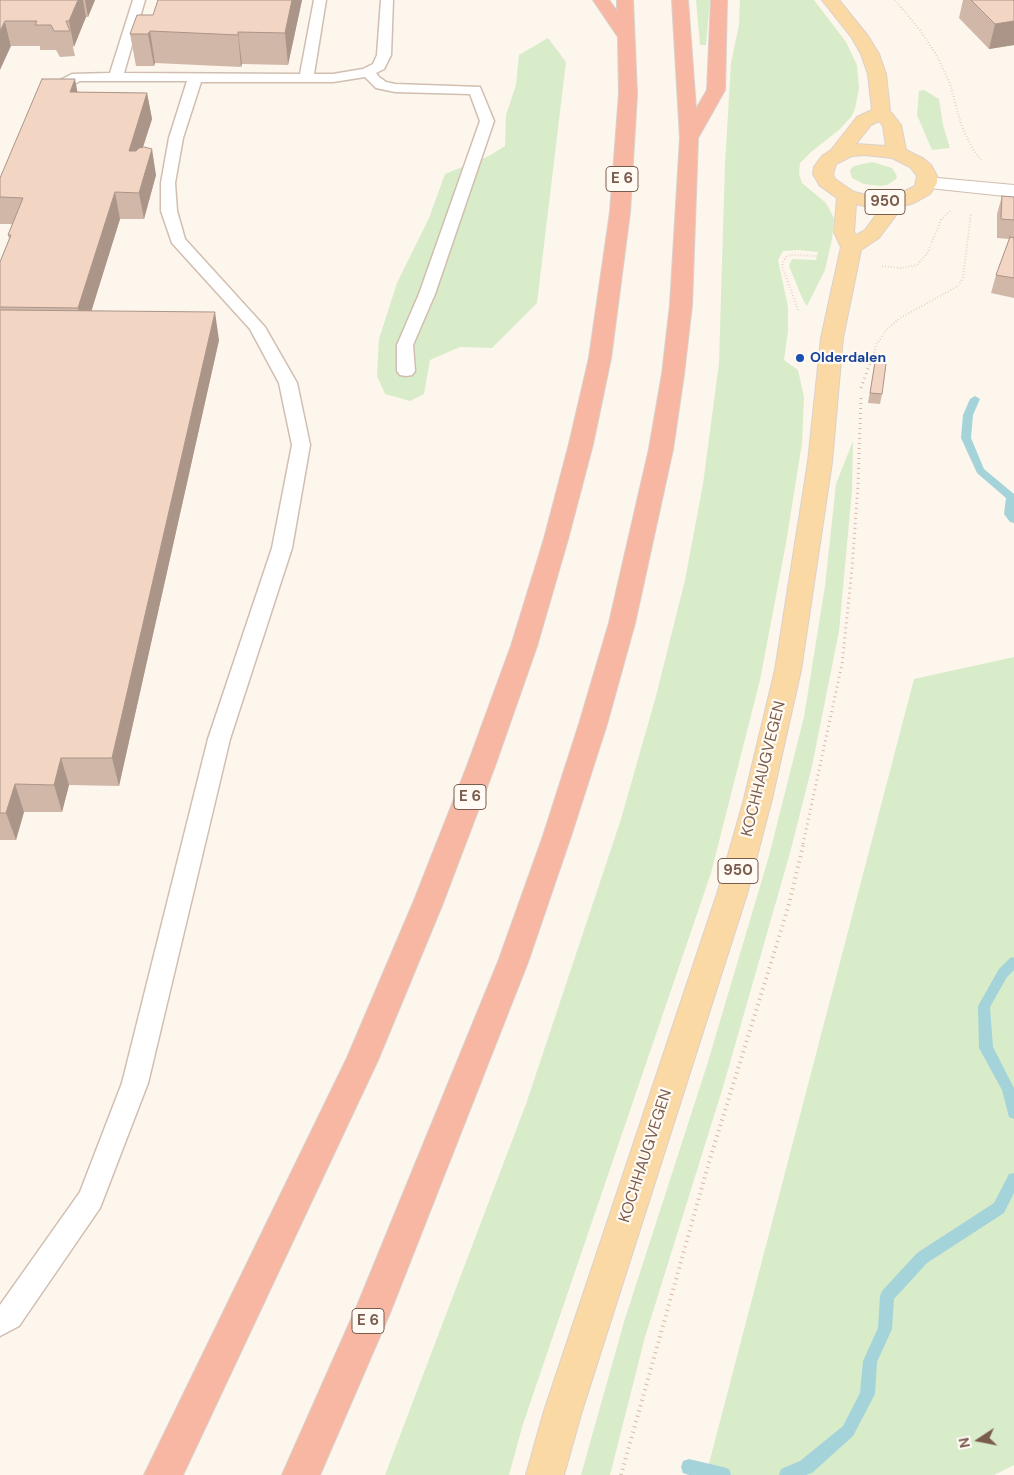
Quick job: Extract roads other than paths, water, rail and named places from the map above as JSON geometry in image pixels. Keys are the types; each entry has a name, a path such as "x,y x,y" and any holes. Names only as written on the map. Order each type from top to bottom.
{"highway":[{"path":"601,0 627,39"},
{"name":"E 6","path":"163,1475 362,1060 428,903 481,766 524,646 556,539 581,444 600,358 620,212 628,94 625,0"},
{"name":"E 6","path":"301,1475 372,1313 513,962 594,724 622,623 661,449 673,374 680,305 689,138 680,0"},
{"name":"E 6","path":"689,138 716,90 719,0"}],"main road":[{"path":"830,0 859,36 870,54 879,82 881,112 892,125 897,153"},
{"name":"950","path":"838,154 865,149 897,153 917,163 924,169 927,183 923,190 917,195 896,202 871,202 847,196 831,186 823,174 824,167 829,160 838,154 864,121 881,112"},
{"name":"KOCHHAUGVEGEN","path":"545,1475 563,1411 732,894 758,799 793,641 820,462 832,338 851,247 844,232 847,196"},
{"name":"950","path":"851,247 872,234 896,202"}],"street":[{"path":"927,183 1014,191"}],"lane":[{"path":"116,77 139,0"},
{"path":"306,78 320,0"},
{"path":"38,104 50,90 77,77 306,78 352,76 368,72 379,66 384,55 387,0"},
{"path":"368,72 381,85 395,88 475,90 487,122 430,285 405,345 406,371"},
{"path":"0,1322 9,1316 91,1199 135,1084 219,739 282,548 301,445 288,383 257,327 178,240 169,211 168,183 176,138 195,78"}],"waterway":[{"path":"975,399 968,415 966,438 980,471 1011,497 1009,514 1014,520"},
{"path":"1014,962 1003,973 984,1006 986,1048 1008,1089 1014,1113"},
{"path":"787,1475 806,1467 848,1431 867,1394 870,1361 885,1329 887,1296 922,1258 999,1208 1014,1179"},
{"path":"689,1467 723,1475"}],"place":[{"name":"Olderdalen","path":"800,358"}]}
